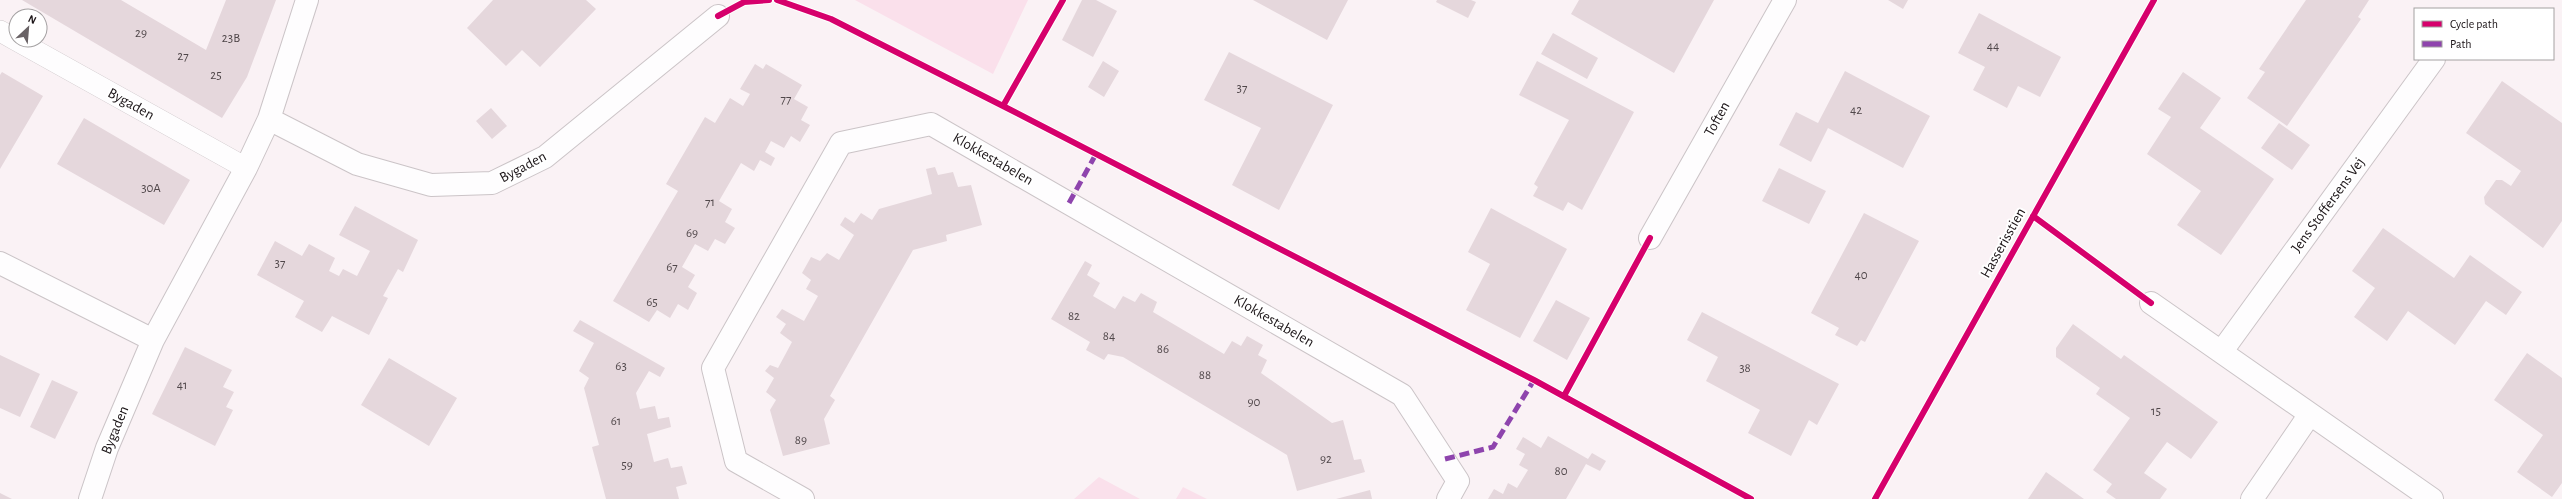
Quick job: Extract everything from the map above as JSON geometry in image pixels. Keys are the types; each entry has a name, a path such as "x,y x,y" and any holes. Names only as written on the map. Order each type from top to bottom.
{"street":[{"name":"Bygaden","path":"90,499 107,448 153,340 246,168 269,118 307,0"},
{"name":"Toften","path":"1650,238 1784,0"},
{"name":"Bygaden","path":"269,118 357,164 430,185 492,184 545,157 718,16"},
{"name":"Jens Stoffersens Vej","path":"2222,352 2433,60"},
{"name":"Klokkestabelen","path":"802,499 736,461 713,368 841,143 931,124 1402,395 1458,481 1448,499"},
{"path":"0,263 153,340"},
{"path":"2151,303 2432,499"},
{"path":"2252,499 2310,414"}],"lane":[{"name":"Bygaden","path":"30,48 246,168"}],"shaded area":[{"path":"855,0 1028,0 993,74"},
{"path":"1099,477 1140,499 1074,499"},
{"path":"1183,487 1207,499 1176,499"}],"building":[{"path":"22,0 121,0 206,50 226,0 276,0 247,77 222,118 48,15 48,8 36,8"},
{"path":"493,0 586,0 596,9 540,67 522,50 506,66 467,28"},
{"path":"1082,0 1096,0 1117,11 1093,57 1062,40"},
{"path":"1253,0 1348,0 1327,40"},
{"path":"1437,0 1471,0 1476,2 1468,18 1436,2"},
{"path":"1579,0 1714,0 1674,73 1571,14"},
{"path":"1888,0 1908,0 1903,9"},
{"path":"2306,0 2369,0 2358,17 2361,19 2287,126 2247,98 2265,72 2259,69"},
{"path":"1979,13 2061,57 2040,97 2018,86 2007,108 1973,90 1985,67 1958,53"},
{"path":"1553,33 1598,58 1587,79 1541,54"},
{"path":"1229,52 1333,105 1279,210 1232,185 1261,128 1204,100"},
{"path":"1103,61 1119,71 1104,97 1088,87"},
{"path":"1537,61 1634,112 1582,210 1568,202 1563,211 1533,196 1538,187 1534,184 1569,120 1519,95"},
{"path":"755,64 763,69 766,64 802,85 794,99 808,107 801,120 810,125 800,142 791,136 784,148 771,141 765,152 775,158 771,166 760,160 754,171 741,163 719,201 732,209 725,222 735,228 725,244 715,239 708,251 695,244 682,267 695,275 688,287 697,293 688,310 678,304 670,318 657,310 649,322 613,301 678,191 666,184 705,117 715,123 730,98 743,106 750,94 740,89"},
{"path":"1845,71 1930,116 1903,168 1828,128 1811,162 1779,145 1796,112 1818,123"},
{"path":"2,72 43,96 0,169 0,75"},
{"path":"2183,72 2221,98 2200,128 2274,179 2221,255 2177,225 2201,191 2147,154 2171,117 2158,109"},
{"path":"2502,81 2562,123 2562,221 2543,248 2485,204 2484,197 2496,180 2502,180 2511,186 2521,171 2466,133"},
{"path":"491,108 507,126 492,139 476,121"},
{"path":"84,118 190,180 164,225 57,164"},
{"path":"2279,123 2310,145 2292,170 2261,148"},
{"path":"935,167 938,175 953,172 958,187 971,185 982,225 946,235 947,241 913,250 830,396 835,400 824,419 830,444 783,456 770,410 776,400 766,392 774,378 765,371 770,365 778,368 792,342 780,333 786,324 776,317 782,309 804,321 818,296 806,289 811,280 802,273 811,257 820,261 827,253 839,260 854,235 840,225 845,217 854,223 861,213 872,220 879,209 932,194 926,169"},
{"path":"1779,168 1826,191 1809,224 1762,201"},
{"path":"355,206 418,240 403,272 398,269 383,296 388,298 369,335 332,316 322,332 295,317 304,301 257,275 275,241 302,256 309,244 335,258 329,271 339,276 343,269 357,276 370,251 339,235"},
{"path":"1491,208 1567,249 1520,338 1466,310 1490,264 1468,252"},
{"path":"1864,213 1919,241 1865,342 1861,340 1857,346 1835,335 1839,328 1811,313"},
{"path":"2383,228 2454,278 2470,255 2522,292 2506,315 2486,301 2455,345 2408,311 2387,341 2354,317 2375,288 2352,271"},
{"path":"1085,261 1092,265 1087,275 1100,283 1093,296 1115,309 1123,296 1135,302 1141,293 1157,302 1153,312 1224,354 1232,341 1241,346 1247,336 1263,345 1258,355 1267,360 1261,373 1332,423 1343,420 1354,460 1361,459 1365,472 1297,491 1287,455 1123,357 1108,354 1104,360 1086,350 1090,342 1051,319"},
{"path":"1556,300 1590,318 1567,360 1533,341"},
{"path":"1702,312 1839,384 1817,425 1809,420 1791,456 1748,433 1760,410 1706,381 1718,357 1687,340"},
{"path":"580,320 665,368 660,377 649,371 636,393 640,409 655,406 658,419 669,417 671,427 647,434 654,462 668,458 671,468 682,466 687,484 676,487 679,499 606,499 592,447 599,445 584,388 589,378 579,371 594,343 573,331"},
{"path":"2073,324 2121,359 2124,355 2218,422 2191,459 2167,442 2144,473 2167,489 2160,499 2116,499 2106,492 2112,484 2093,470 2130,418 2096,394 2100,388 2056,357 2056,348"},
{"path":"185,347 232,370 223,387 234,392 226,407 233,410 215,446 152,414"},
{"path":"2527,353 2562,378 2562,483 2552,497 2517,472 2543,435 2494,400"},
{"path":"0,355 40,374 20,417 0,408"},
{"path":"389,358 457,398 429,446 361,405"},
{"path":"52,380 78,392 55,439 30,427"},
{"path":"1548,436 1588,459 1592,453 1606,461 1600,471 1586,464 1566,499 1488,499 1494,489 1503,494 1508,483 1517,488 1528,470 1519,465 1525,454 1516,449 1523,437 1541,448"},
{"path":"2046,472 2084,499 2028,499"},
{"path":"1370,490 1372,499 1336,499"},
{"path":"0,493 12,499 0,499"}],"marked path":[{"path":"1069,203 1096,154"},
{"path":"1445,459 1493,447 1534,380"}],"cycle path":[{"path":"718,16 744,2 769,0"},
{"path":"777,0 831,19 1003,106 1534,380 1751,499"},
{"path":"1003,106 1063,0"},
{"name":"Hasserisstien","path":"1875,499 2154,0"},
{"name":"Hasserisstien","path":"2033,216 2151,303"},
{"path":"1564,396 1650,238"}]}
